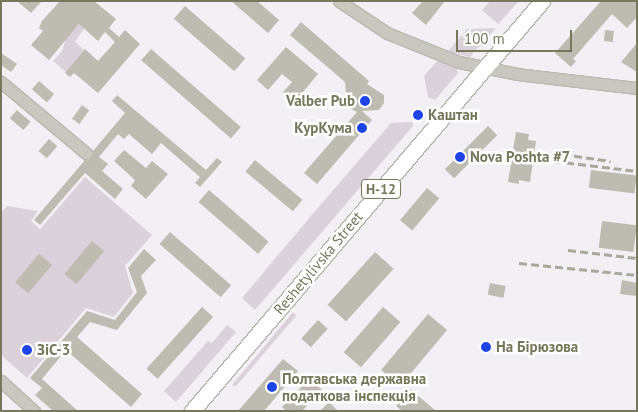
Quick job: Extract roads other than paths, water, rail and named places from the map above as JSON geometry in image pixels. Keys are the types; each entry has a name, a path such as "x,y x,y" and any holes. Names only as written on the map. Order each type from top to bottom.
{"main road":[{"name":"Reshetylivska Street","path":"192,411 542,1"}],"street":[{"path":"339,1 394,36 459,62 485,68 637,88"},
{"path":"1,82 86,153"},
{"path":"1,381 34,411"}],"railway":[{"path":"562,154 611,161"},
{"path":"554,161 637,171"},
{"path":"568,250 637,258"},
{"path":"519,263 637,275"}],"place":[{"name":"Valber Pub","path":"365,101"},
{"name":"Каштан","path":"418,115"},
{"name":"КурКума","path":"362,128"},
{"name":"Nova Poshta #7","path":"460,157"},
{"name":"На Бірюзова","path":"486,347"},
{"name":"ЗіС-3","path":"27,350"},
{"name":"Полтавська державна податкова інспекція","path":"272,387"}]}
